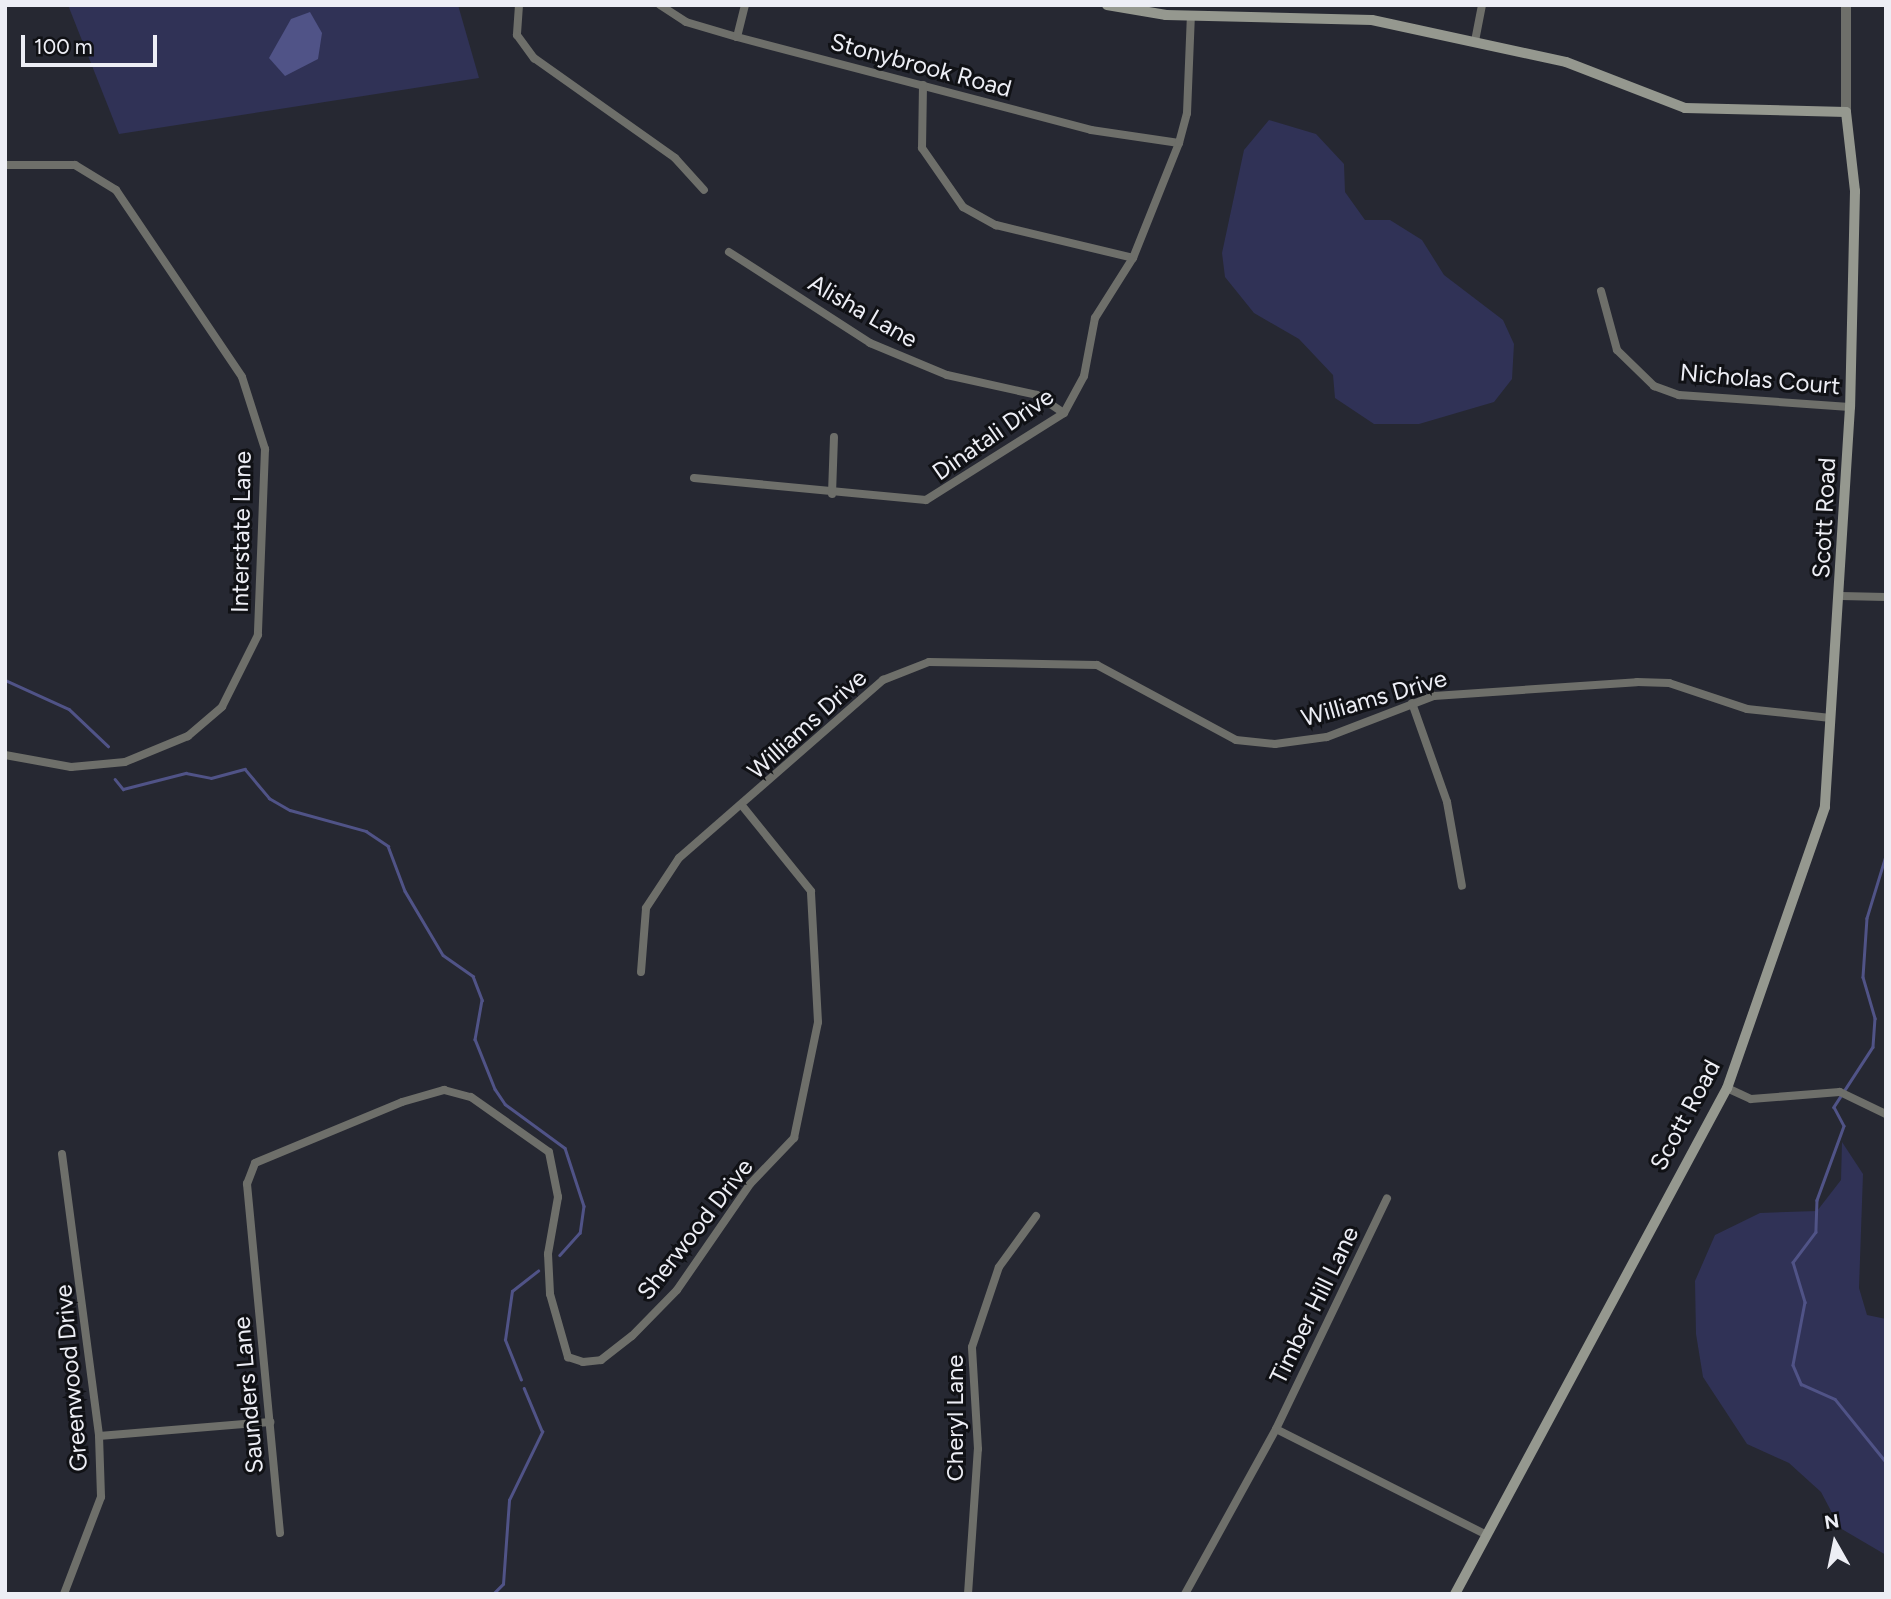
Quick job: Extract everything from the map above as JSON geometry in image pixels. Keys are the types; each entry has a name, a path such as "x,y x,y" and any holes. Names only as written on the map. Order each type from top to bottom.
{"main road":[{"path":"1107,5 1191,15 1221,10 1352,18 1475,41 1581,67 1685,107 1846,112"},
{"name":"Scott Road","path":"1455,1594 1727,1088 1825,807 1841,596 1850,407 1855,191 1846,112"}],"street":[{"path":"519,5 517,34 534,58 675,158 704,190"},
{"name":"Stonybrook Road","path":"660,5 686,22 737,37 1091,130 1179,143"},
{"path":"737,37 745,5"},
{"path":"1475,41 1482,5"},
{"path":"1846,5 1846,112"},
{"name":"Dinatali Drive","path":"694,478 832,494 926,500 1064,413 1084,376 1096,318 1133,258 1179,143 1187,113 1191,15"},
{"path":"923,85 922,148 964,207 996,225 1133,258"},
{"name":"Interstate Lane","path":"5,165 75,165 116,190 217,334 242,377 265,449 258,635 222,707 188,736 125,762 71,767 5,755"},
{"name":"Alisha Lane","path":"729,252 870,343 947,374 1037,395 1064,413"},
{"name":"Nicholas Court","path":"1601,291 1617,350 1654,386 1679,395 1850,407"},
{"path":"832,494 834,437"},
{"path":"1841,596 1886,597"},
{"name":"Williams Drive","path":"641,972 643,920 658,882 744,808 883,680 929,662 1097,665 1236,740 1275,744 1327,737 1412,703 1462,693 1637,682 1669,683 1747,709 1831,718"},
{"path":"1412,703 1447,802 1462,886"},
{"name":"Sherwood Drive","path":"255,1253 247,1184 255,1163 444,1090 471,1097 549,1152 558,1197 548,1274 568,1357 601,1360 632,1336 677,1290 750,1184 794,1138 807,1099 818,1022 811,891 744,808"},
{"path":"1727,1088 1751,1099 1844,1094 1886,1114"},
{"name":"Greenwood Drive","path":"62,1154 99,1436 101,1497 64,1594"},
{"name":"Timber Hill Lane","path":"1185,1594 1276,1429 1387,1198"},
{"name":"Cheryl Lane","path":"968,1594 978,1450 972,1347 999,1267 1036,1216"},
{"name":"Saunders Lane","path":"255,1253 280,1533"},
{"path":"99,1436 270,1422"},
{"path":"1276,1429 1487,1535"}],"shaded area":[{"path":"68,5 458,5 479,78 119,134"},
{"path":"310,12 322,33 318,59 285,76 269,58 291,19"},
{"path":"1269,120 1316,134 1344,164 1345,192 1365,220 1390,220 1422,240 1444,275 1503,320 1514,344 1512,379 1494,402 1419,424 1374,424 1335,398 1333,375 1299,339 1254,313 1225,277 1222,253 1244,150"},
{"path":"1842,1142 1863,1174 1859,1288 1867,1315 1886,1319 1886,1555 1840,1528 1821,1492 1789,1463 1747,1444 1703,1377 1696,1334 1695,1281 1715,1235 1760,1213 1817,1211 1841,1180"}],"waterway":[{"path":"5,680 69,709 108,746"},
{"path":"115,779 123,789 186,773 211,778 245,769 269,798 290,810 366,831 388,846 405,891 443,955 473,976 482,1000 475,1039 495,1089 505,1104 565,1148 584,1206 580,1233 560,1255"},
{"path":"1886,856 1867,918 1863,977 1875,1018 1873,1047 1834,1107 1844,1126 1817,1200 1816,1232 1793,1262 1805,1302 1793,1365 1801,1384 1835,1399 1886,1462"},
{"path":"521,1380 505,1340 512,1291 538,1271"},
{"path":"493,1594 503,1584 509,1500 542,1432 524,1389"}]}
